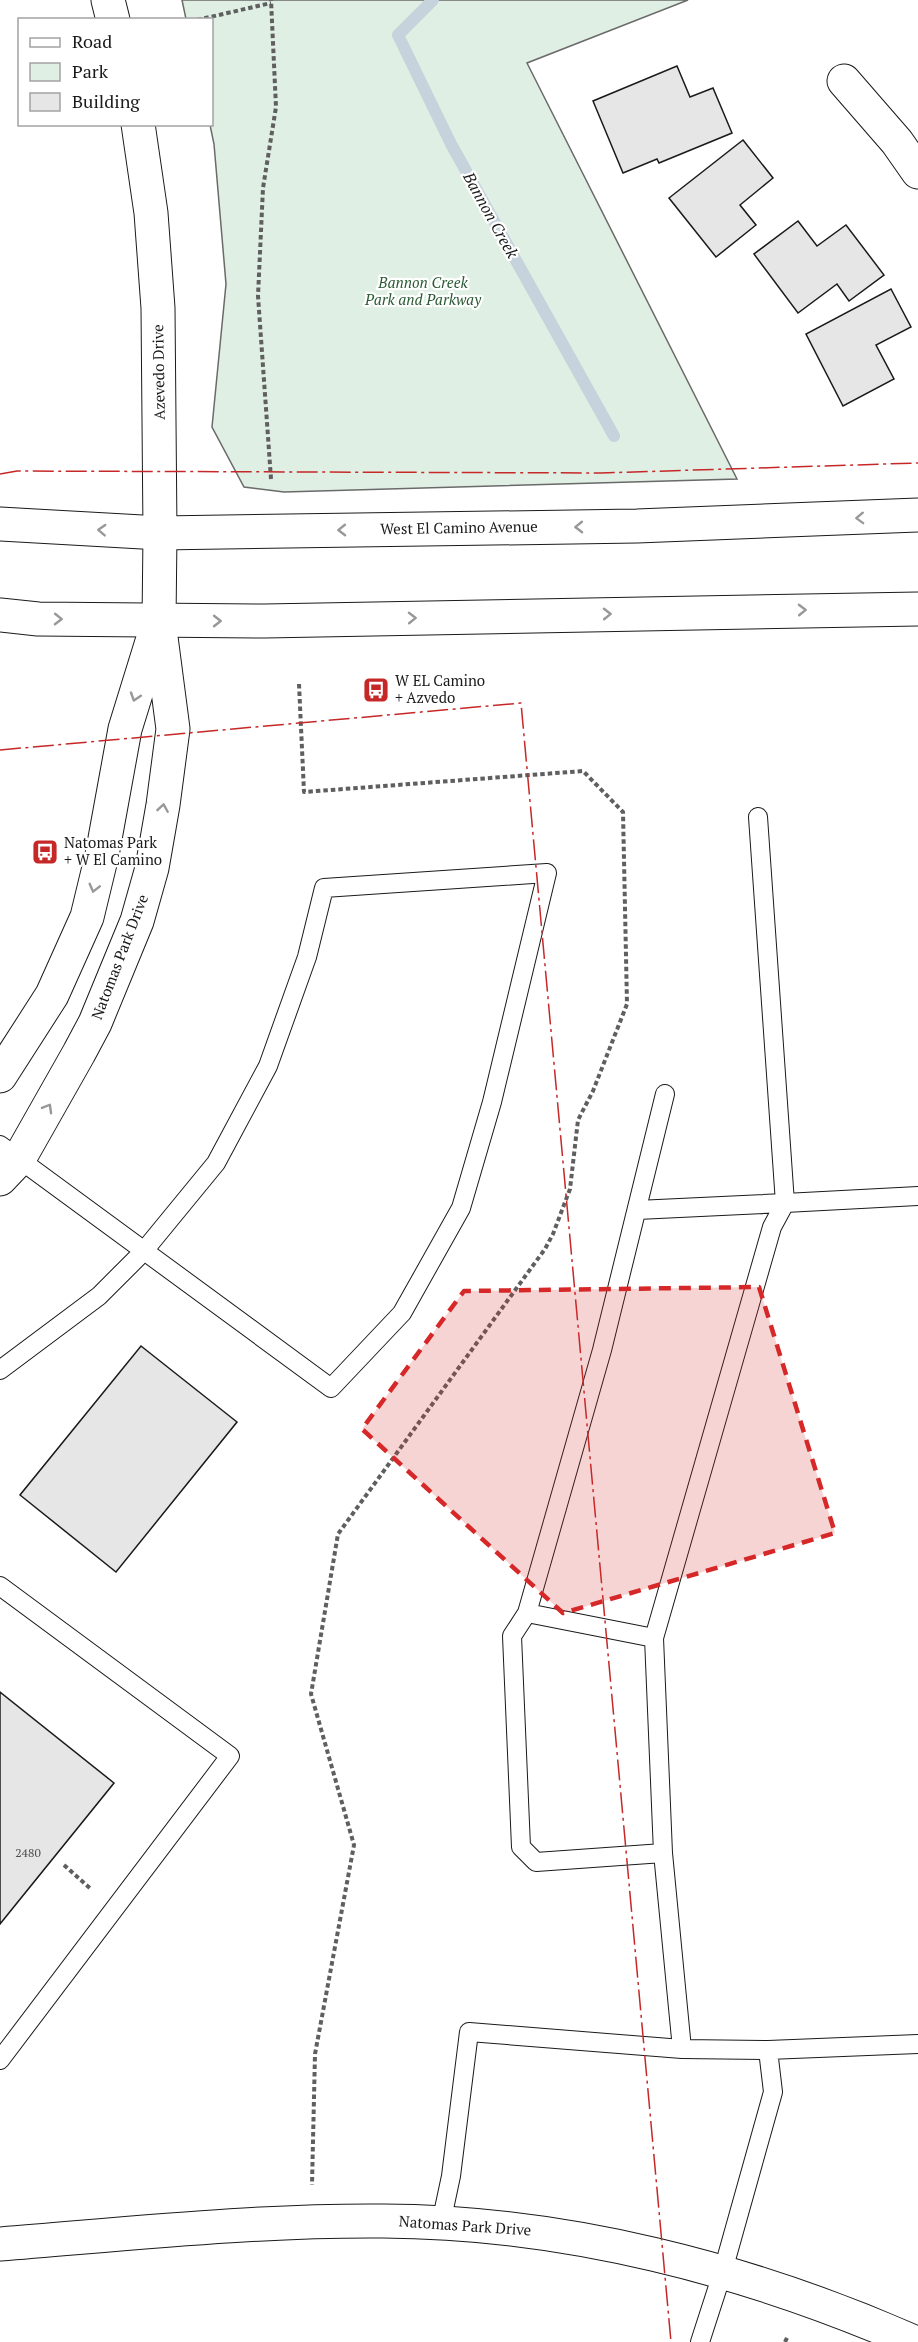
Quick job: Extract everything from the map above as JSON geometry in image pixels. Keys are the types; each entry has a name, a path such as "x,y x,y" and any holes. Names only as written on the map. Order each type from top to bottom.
{"street":[{"path":"108,0 112,18"},
{"path":"844,81 897,142 918,172"},
{"name":"Azevedo Drive","path":"138,126 151,213 158,308 159,621"},
{"name":"West El Camino Avenue","path":"0,524 160,533 638,526 918,515"},
{"path":"0,615 38,619 266,621 918,609"},
{"path":"0,1076 52,995 87,917 102,855 125,729 159,621"},
{"name":"Natomas Park Drive","path":"6,1161 95,1023 137,921 152,868 173,729 159,621"},
{"name":"Natomas Park Drive","path":"0,2244 313,2222 441,2223 529,2230 620,2246 758,2282 848,2313 914,2342"}],"lane":[{"path":"682,2049 663,1853 654,1638 772,1227 785,1203 758,817"},
{"path":"0,1370 99,1296 143,1252 216,1163 268,1066 307,957 324,888 547,873 492,1102 461,1208 402,1313 331,1388 143,1252 6,1161"},
{"path":"663,1853 536,1862 521,1847 512,1636 527,1613 602,1350 665,1094"},
{"path":"637,1210 918,1196"},
{"path":"0,1586 231,1756 0,2060"},
{"path":"527,1613 654,1638"},
{"path":"441,2223 451,2176 469,2031 682,2049 768,2050 918,2044"},
{"path":"700,2342 722,2274 773,2092 768,2050"}],"path":[{"path":"205,18 271,1 276,107 263,188 258,296 271,479"},
{"path":"299,684 304,792 583,771 623,812 627,1004 593,1091 578,1120 570,1189 545,1249 338,1534 311,1694 354,1845 315,2054 313,2222"},
{"path":"64,1865 100,1896"},
{"path":"785,2342 788,2336"}],"highlighted area":[{"path":"759,1287 835,1533 563,1613 362,1429 464,1291"}],"green space":[{"name":"Bannon Creek Park and Parkway","path":"182,0 688,0 527,63 737,479 284,492 244,487 212,427 226,284 214,144 210,126 213,126 213,18 186,18"}],"building":[{"path":"677,66 690,97 713,88 732,133 659,163 657,159 623,173 593,101"},
{"path":"743,140 773,178 740,205 756,225 716,257 669,198"},
{"path":"798,221 817,246 846,225 884,275 849,301 837,284 798,313 754,254"},
{"path":"891,289 911,327 876,345 894,379 843,406 806,334"},
{"path":"141,1346 237,1422 116,1572 20,1495"},
{"path":"0,1692 114,1783 0,1924"}],"waterway":[{"name":"Bannon Creek","path":"433,0 398,35 451,144 614,436"}],"power":[{"path":"0,474 17,471 601,473 918,463"},
{"path":"0,750 521,703 671,2342"}],"place":[{"name":"W EL Camino + Azvedo","path":"376,690"},
{"name":"Natomas Park + W El Camino","path":"45,852"}]}
